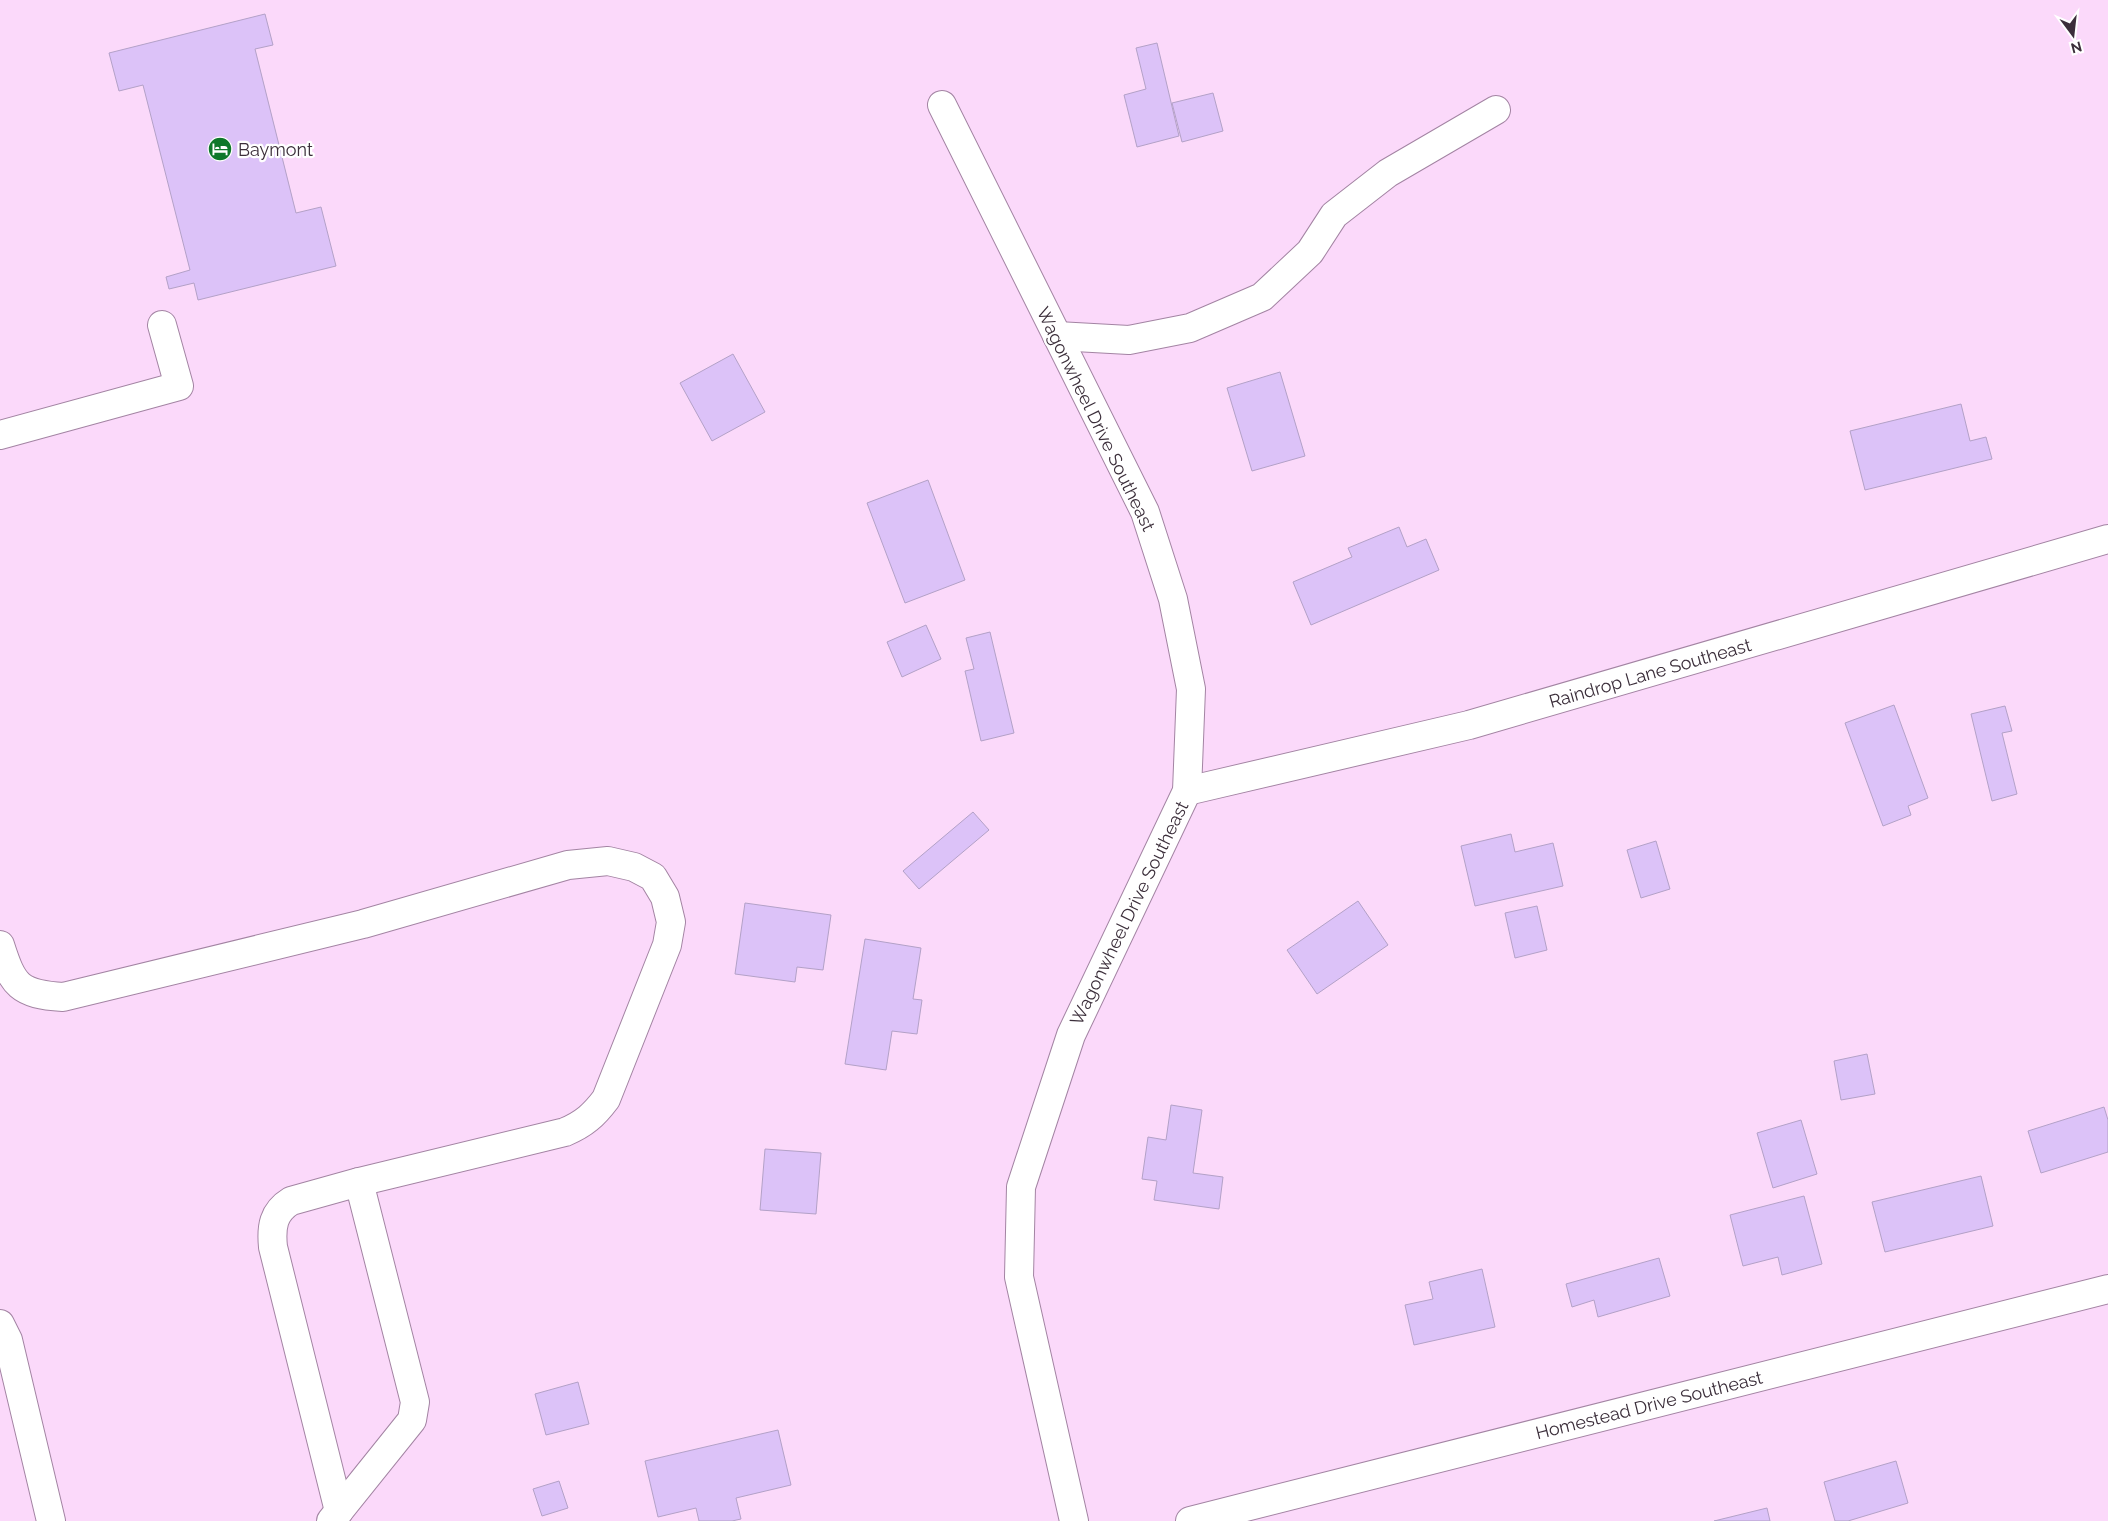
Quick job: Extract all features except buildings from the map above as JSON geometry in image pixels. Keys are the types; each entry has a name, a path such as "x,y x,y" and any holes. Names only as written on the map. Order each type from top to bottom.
{"street":[{"name":"Wagonwheel Drive Southeast","path":"942,105 1145,512 1172,599 1191,689 1187,791 1071,1035 1021,1187 1019,1277 1074,1521"},
{"path":"1057,336 1130,340 1190,328 1262,297 1310,252 1334,215 1388,174 1496,110"},
{"path":"0,435 179,386 162,325"},
{"name":"Raindrop Lane Southeast","path":"1187,791 1469,726 2108,539"},
{"path":"0,945 7,969 21,988 39,996 63,997 363,924 568,864 608,861 634,866 653,876 665,896 671,922 667,945 606,1099 595,1114 581,1125 565,1132 358,1182 291,1201 283,1206 275,1216 272,1233 273,1247 335,1516"},
{"path":"335,1516 412,1420 415,1402 358,1182"},
{"name":"Homestead Drive Southeast","path":"1190,1521 2108,1289"},
{"path":"0,1324 8,1340 52,1521"}],"place":[{"name":"Baymont","path":"220,149"}]}
